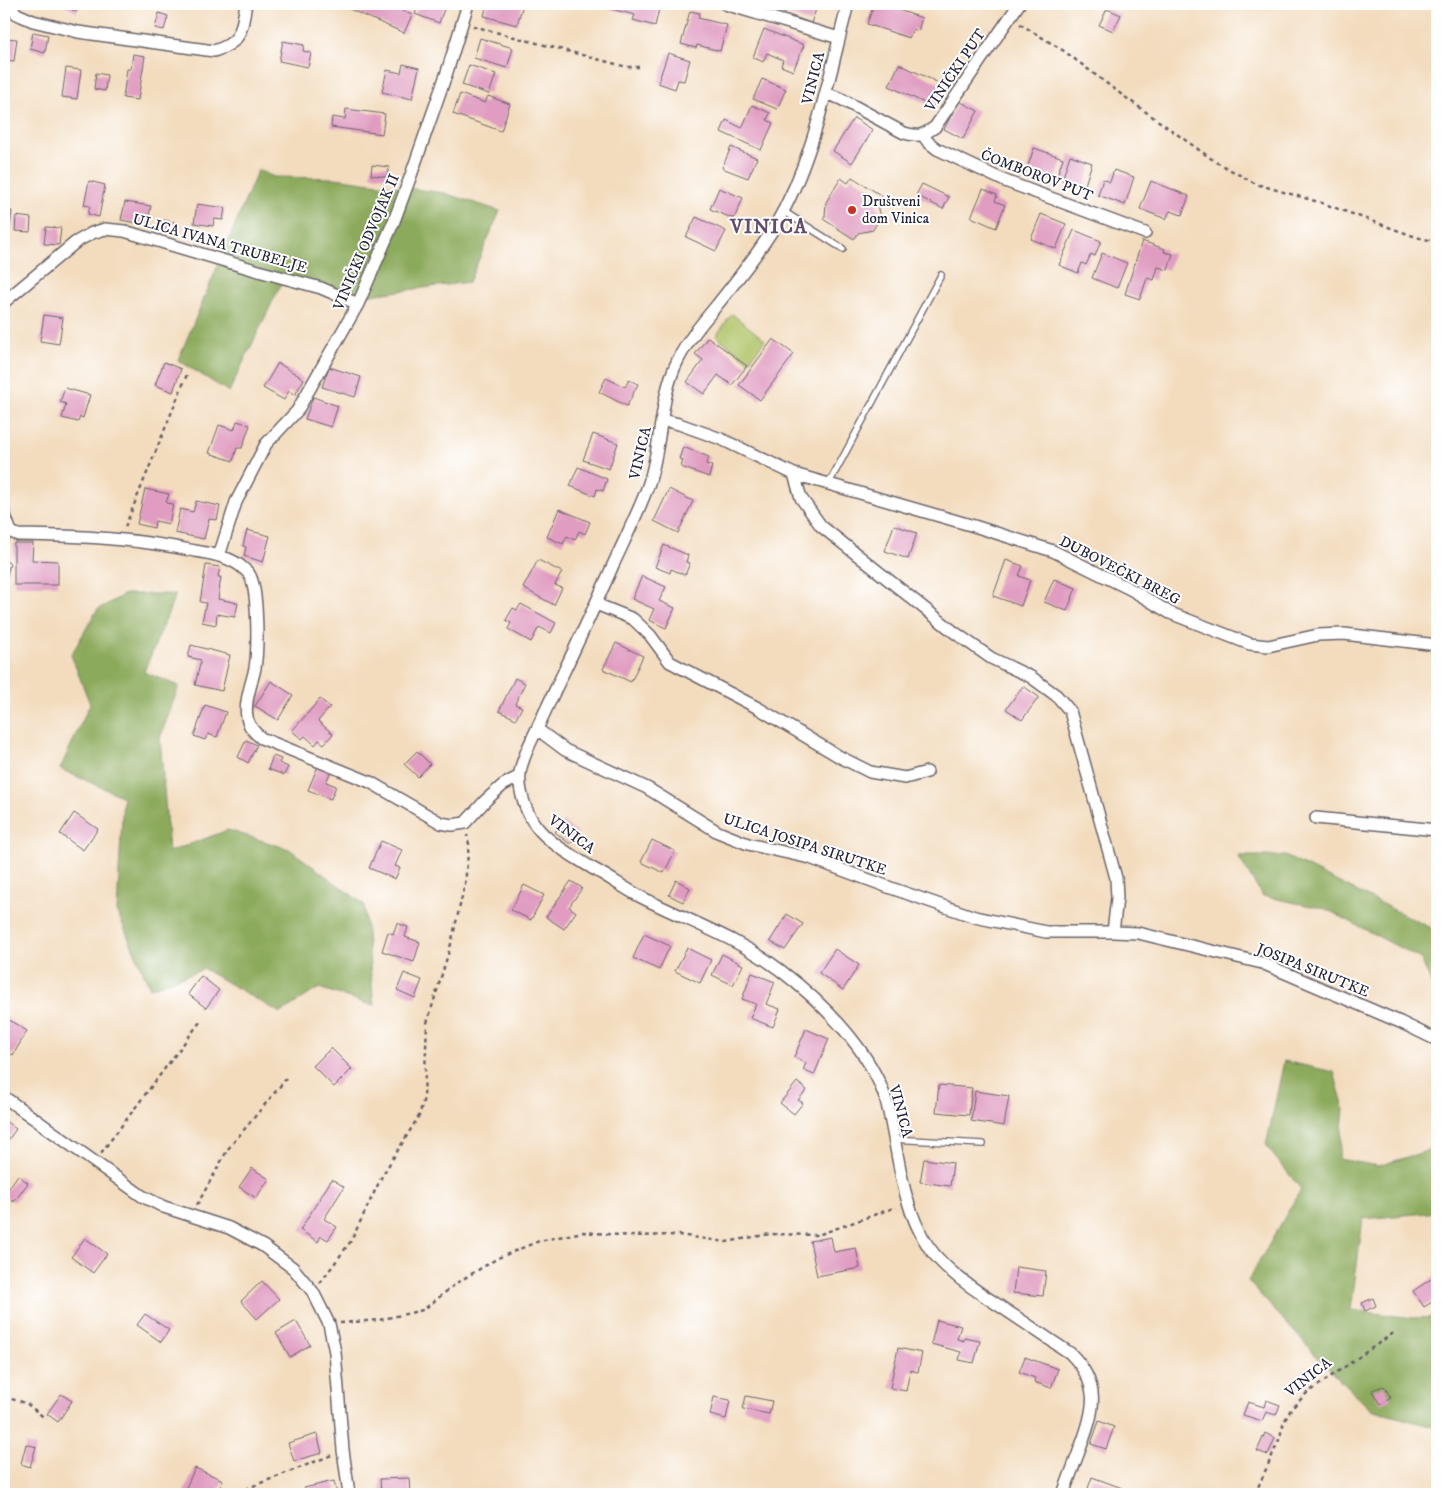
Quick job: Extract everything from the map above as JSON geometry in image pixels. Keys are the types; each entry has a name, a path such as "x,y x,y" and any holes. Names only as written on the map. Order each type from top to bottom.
{"street":[{"path":"8,4 17,14 33,21 78,32 214,50 227,47 237,39 246,4"},
{"name":"VINIČKI ODVOJAK II","path":"219,556 236,502 266,444 297,411 358,304 394,221 410,178 448,72 468,4"},
{"path":"725,4 839,38"},
{"name":"VINICA","path":"848,4 826,92 804,165 783,211 745,271 685,347 676,364 669,384 653,473 596,604 522,764 520,776 522,793 527,810 536,826 548,838 576,858 641,897 712,929 778,969 815,999 853,1040 873,1072 886,1103 907,1203 929,1247 948,1268 967,1284 1070,1353 1080,1363 1089,1380 1093,1398 1092,1420 1064,1494"},
{"name":"VINIČKI PUT","path":"923,136 935,127 1019,4"},
{"path":"826,92 904,133 923,136"},
{"name":"ČOMBOROV PUT","path":"923,136 937,149 1005,181 1145,233"},
{"name":"ULICA IVANA TRUBELJE","path":"4,302 76,242 104,229 124,231 253,270 321,288 358,304"},
{"name":"DUBOVEČKI BREG","path":"663,420 721,439 794,474 1053,551 1132,590 1170,614 1250,644 1268,646 1318,635 1344,634 1437,645"},
{"path":"794,474 801,498 821,526 954,632 991,658 1031,677 1057,696 1070,711 1116,878 1117,898 1113,932"},
{"path":"4,513 8,534 122,538 164,544 219,556 243,568 251,576 254,590 257,648 256,667 246,708 246,717 254,732 261,738 370,782 441,822 452,825 465,823 497,790 520,776"},
{"path":"596,604 633,619 650,635 670,662 758,708 840,757 870,772 905,778 927,772"},
{"name":"ULICA JOSIPA SIRUTKE","path":"537,729 565,750 647,788 718,832 748,844 810,858 975,917 1046,932 1113,932"},
{"path":"1316,818 1437,830"},
{"name":"JOSIPA SIRUTKE","path":"1113,932 1138,933 1262,963 1400,1022 1437,1040"},
{"path":"4,1097 142,1196 164,1207 229,1228 263,1246 292,1268 314,1292 329,1324 335,1352 343,1450 349,1494"}],"lane":[{"path":"783,211 843,249"},
{"path":"828,485 941,275"},
{"path":"893,1139 983,1144"}],"path":[{"path":"1009,17 1064,51 1216,162 1256,184 1322,203 1416,237 1437,242"},
{"path":"462,23 627,67 639,67"},
{"path":"122,538 131,510 188,372"},
{"path":"314,1292 350,1242 382,1176 419,1116 424,1098 427,1023 450,948 465,884 469,844 465,823"},
{"path":"94,1162 200,1022"},
{"path":"192,1215 228,1149 286,1079"},
{"path":"329,1324 379,1320 423,1310 458,1282 498,1258 539,1240 583,1232 631,1236 679,1235 726,1242 770,1234 818,1236 907,1203"},
{"name":"VINICA","path":"1255,1494 1291,1409 1307,1393 1395,1332"},
{"path":"4,1396 26,1403 46,1419"},
{"path":"239,1494 248,1488 343,1450"}],"green space":[{"path":"258,170 274,177 335,178 444,193 500,211 469,282 339,299 283,280 229,392 178,360"},
{"path":"732,314 765,340 749,361 716,336"},
{"path":"125,594 176,594 144,672 179,686 160,738 169,852 228,830 289,849 364,904 374,1006 319,988 280,1013 204,969 150,988 117,911 123,797 60,769 90,704 71,655 97,610"},
{"path":"1238,856 1285,856 1437,931 1437,997 1421,959 1326,909 1262,896"},
{"path":"1284,1061 1334,1072 1344,1108 1339,1159 1378,1166 1437,1148 1437,1212 1363,1219 1351,1310 1413,1318 1437,1317 1437,1428 1371,1410 1318,1358 1248,1281 1301,1189 1266,1146"}],"building":[{"path":"62,4 81,4 76,12"},
{"path":"341,4 387,4 412,15 404,33"},
{"path":"419,4 446,4 439,23 415,14"},
{"path":"487,4 523,4 517,25 484,16"},
{"path":"608,4 641,4 659,9 655,26 633,20 635,15 607,8"},
{"path":"768,4 818,4 811,23 767,7"},
{"path":"874,4 881,4 922,18 918,31 913,29 909,38 867,24"},
{"path":"1107,9 1121,15 1113,31 1099,25"},
{"path":"690,11 700,13 698,18 727,25 720,51 697,45 696,48 681,44"},
{"path":"159,13 168,16 164,30 155,28"},
{"path":"764,29 804,45 793,71 781,66 783,60 767,53 763,62 753,57"},
{"path":"33,32 48,35 45,53 30,49"},
{"path":"4,38 17,39 14,61 4,60"},
{"path":"480,38 513,48 507,68 474,58"},
{"path":"283,41 304,45 303,51 311,53 308,67 279,61"},
{"path":"668,53 690,60 684,81 678,80 675,89 658,83"},
{"path":"133,54 145,56 138,100 123,98 127,69 131,69"},
{"path":"403,64 419,68 412,99 382,92 387,70 401,73"},
{"path":"899,64 943,85 933,107 889,86"},
{"path":"469,65 496,74 489,94 462,85"},
{"path":"66,68 81,70 77,99 62,97"},
{"path":"96,73 107,75 105,91 94,89"},
{"path":"762,79 786,89 777,109 753,99"},
{"path":"460,94 485,103 488,96 510,104 501,131 453,114"},
{"path":"959,101 978,111 963,139 944,129"},
{"path":"752,105 770,113 767,120 773,123 761,150 721,132 726,120 742,128"},
{"path":"346,109 385,114 382,134 331,127 332,117 345,119"},
{"path":"854,118 873,130 852,163 833,151"},
{"path":"731,147 757,158 748,178 722,168"},
{"path":"1034,148 1063,158 1056,179 1027,169"},
{"path":"1070,155 1092,163 1084,188 1062,180"},
{"path":"372,165 389,167 387,177 371,175"},
{"path":"1114,170 1134,177 1125,205 1098,195 1103,179 1110,182"},
{"name":"Društveni dom Vinica","path":"852,177 882,196 877,205 880,217 873,230 858,233 854,239 823,219 826,202 841,178 848,183"},
{"path":"89,181 105,185 99,217 88,214 90,206 84,205"},
{"path":"1151,181 1189,196 1182,215 1170,211 1166,219 1140,209"},
{"path":"922,184 949,197 943,209 916,195"},
{"path":"719,188 743,198 734,219 710,209"},
{"path":"983,189 997,195 995,201 1005,205 996,228 971,217"},
{"path":"125,202 151,206 147,225 121,220"},
{"path":"197,204 225,208 223,220 214,219 213,226 194,223"},
{"path":"4,210 12,211 10,228 4,227"},
{"path":"1041,214 1066,224 1056,249 1031,239"},
{"path":"16,216 31,218 30,232 15,231"},
{"path":"696,217 726,231 716,251 686,237"},
{"path":"164,220 177,223 175,233 163,230"},
{"path":"46,227 61,228 59,245 44,244"},
{"path":"1074,230 1101,241 1095,256 1091,254 1086,265 1082,263 1078,273 1059,265"},
{"path":"1142,241 1165,249 1164,252 1173,254 1168,270 1158,267 1154,280 1147,278 1140,299 1125,294"},
{"path":"1102,253 1127,263 1117,288 1092,278"},
{"path":"44,315 63,318 59,344 40,341"},
{"path":"708,337 747,366 732,385 718,375 704,394 687,382 703,360 695,354"},
{"path":"773,339 794,354 760,400 739,385"},
{"path":"164,362 181,369 173,392 155,385"},
{"path":"278,363 304,379 295,395 289,391 284,400 263,388"},
{"path":"329,367 361,377 355,397 322,387"},
{"path":"606,378 625,387 629,380 638,384 627,406 599,392"},
{"path":"65,388 90,395 83,418 80,417 78,422 62,418 66,404 60,402"},
{"path":"313,397 338,406 331,427 305,419"},
{"path":"237,421 250,425 242,448 237,448 233,461 209,453 219,425 234,430"},
{"path":"593,434 618,443 609,469 583,460"},
{"path":"683,447 709,457 706,464 712,466 709,477 681,467 683,460 679,459"},
{"path":"578,467 607,479 603,491 597,489 595,496 570,486"},
{"path":"145,489 169,494 166,503 173,504 169,524 155,521 154,528 137,524"},
{"path":"669,489 693,501 678,533 654,521"},
{"path":"196,501 220,506 217,520 209,519 204,539 175,533 180,509 193,512"},
{"path":"559,509 590,522 585,534 579,531 575,540 567,536 563,544 547,537"},
{"path":"894,525 917,533 908,559 885,551"},
{"path":"247,530 270,536 263,562 244,556 246,547 243,546"},
{"path":"14,543 33,543 32,560 58,561 58,585 14,585"},
{"path":"664,545 688,555 686,562 690,563 685,575 671,569 670,573 655,567"},
{"path":"538,560 562,572 555,585 562,588 554,605 523,588"},
{"path":"1006,560 1023,566 1019,576 1030,580 1021,606 993,596"},
{"path":"4,561 10,563 6,579 4,578"},
{"path":"206,565 220,567 218,577 221,577 218,599 238,603 235,617 217,614 216,625 202,622 206,603 200,602"},
{"path":"642,576 666,587 659,601 675,608 666,628 649,620 654,609 632,599"},
{"path":"1054,579 1076,588 1067,611 1044,602"},
{"path":"521,604 556,623 551,633 539,627 531,642 508,629 511,623 506,620 513,608 517,610"},
{"path":"616,643 643,656 631,682 603,669"},
{"path":"191,645 230,655 222,691 195,685 201,660 188,657"},
{"path":"1437,676 1437,693 1433,692"},
{"path":"515,678 525,683 515,704 522,707 516,719 499,711"},
{"path":"271,681 293,695 278,720 255,706"},
{"path":"1023,686 1039,697 1022,720 1006,709"},
{"path":"320,699 330,707 318,721 333,734 324,744 319,740 315,745 305,736 302,739 292,731"},
{"path":"205,705 226,712 217,737 208,734 205,740 194,736"},
{"path":"246,740 257,745 248,763 238,757"},
{"path":"417,751 430,764 418,777 404,764"},
{"path":"273,756 281,759 279,763 288,767 284,775 268,769"},
{"path":"318,766 331,771 326,782 336,786 331,799 308,790"},
{"path":"74,813 98,829 83,850 60,834"},
{"path":"563,822 578,834 570,844 555,832"},
{"path":"652,840 675,851 664,873 641,862"},
{"path":"381,841 402,850 395,866 400,868 395,879 369,868"},
{"path":"676,880 690,888 683,902 669,895"},
{"path":"571,881 582,888 569,907 576,912 564,929 546,917"},
{"path":"524,885 544,895 531,920 511,910"},
{"path":"787,914 803,924 785,950 770,941"},
{"path":"397,923 408,927 405,937 420,942 414,962 382,951 388,932 393,934"},
{"path":"644,934 670,946 659,970 633,958"},
{"path":"687,948 711,960 700,983 675,971"},
{"path":"835,949 859,965 843,990 819,973"},
{"path":"722,954 743,965 733,985 712,975"},
{"path":"404,973 422,980 415,998 397,990"},
{"path":"752,973 775,982 766,1004 780,1009 773,1027 750,1018 756,1004 742,999"},
{"path":"201,976 219,990 206,1008 188,994"},
{"path":"4,1017 27,1031 13,1055 4,1050"},
{"path":"806,1029 829,1039 814,1075 803,1070 806,1063 794,1057"},
{"path":"331,1048 352,1069 334,1087 313,1066"},
{"path":"797,1082 807,1090 798,1100 803,1103 794,1114 780,1103"},
{"path":"939,1085 972,1088 969,1115 936,1112"},
{"path":"975,1091 1009,1096 1004,1126 971,1121"},
{"path":"4,1120 16,1129 4,1146"},
{"path":"924,1159 953,1163 950,1186 920,1182"},
{"path":"252,1168 269,1179 256,1198 239,1187"},
{"path":"18,1175 28,1183 14,1202 4,1195"},
{"path":"332,1179 344,1187 324,1219 337,1227 328,1240 321,1236 318,1242 300,1230"},
{"path":"831,1237 834,1252 856,1248 860,1268 817,1276 810,1241"},
{"path":"85,1238 107,1254 93,1273 71,1257"},
{"path":"1016,1267 1046,1271 1043,1296 1013,1293"},
{"path":"1437,1275 1437,1299 1424,1307 1413,1291"},
{"path":"262,1281 279,1299 257,1319 241,1301"},
{"path":"1373,1298 1376,1306 1365,1311 1362,1303"},
{"path":"145,1314 169,1330 161,1342 137,1325"},
{"path":"937,1320 961,1326 957,1339 964,1341 964,1338 980,1341 974,1363 959,1360 961,1352 931,1344"},
{"path":"296,1321 310,1345 290,1357 276,1333"},
{"path":"898,1348 922,1353 918,1372 910,1370 906,1391 890,1388"},
{"path":"1025,1357 1058,1369 1051,1388 1034,1382 1035,1378 1019,1372"},
{"path":"1384,1386 1391,1398 1381,1404 1372,1390"},
{"path":"61,1394 72,1401 58,1422 47,1414"},
{"path":"746,1396 772,1401 769,1414 743,1409"},
{"path":"714,1397 730,1400 726,1419 710,1415"},
{"path":"1266,1400 1280,1405 1276,1415 1266,1412 1262,1421 1243,1415 1248,1402 1264,1407"},
{"path":"1099,1421 1114,1427 1106,1449 1091,1444"},
{"path":"1265,1433 1275,1438 1268,1455 1257,1451"},
{"path":"317,1434 322,1453 294,1461 288,1443"},
{"path":"26,1444 36,1447 30,1467 21,1464"},
{"path":"195,1468 223,1480 217,1494 183,1494"},
{"path":"1092,1477 1122,1488 1119,1494 1086,1494"},
{"path":"409,1478 410,1494 381,1494 380,1479"},
{"path":"334,1481 337,1494 306,1494 304,1488"}],"place":[{"name":"Društveni dom Vinica","path":"852,210"}],"district":[{"name":"VINICA","path":"769,226"}]}
